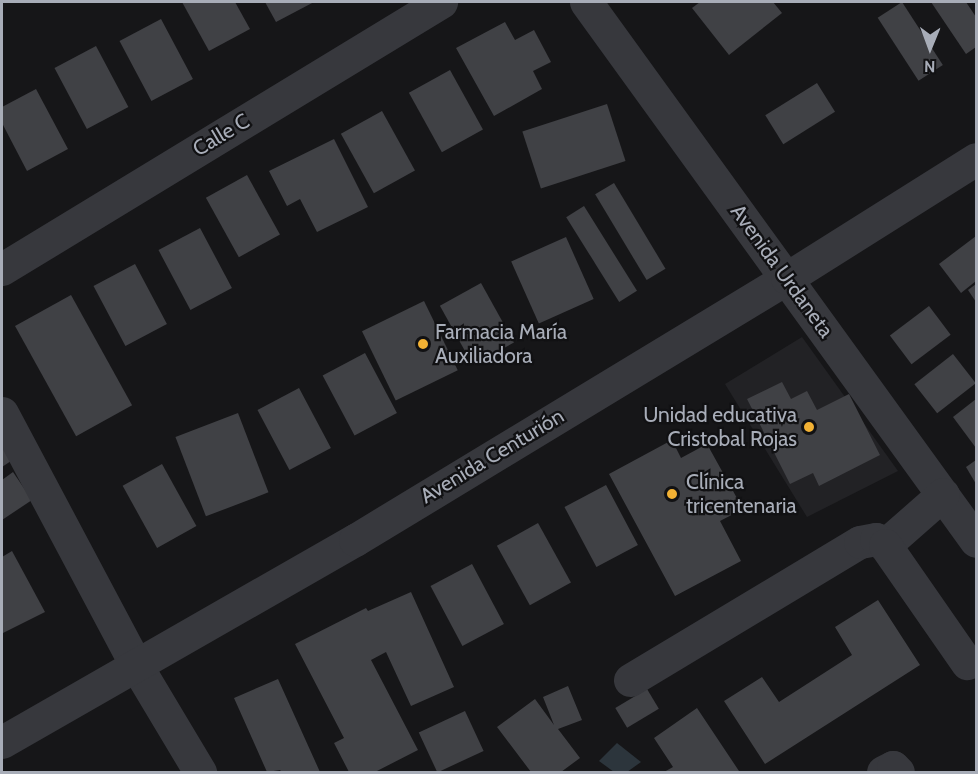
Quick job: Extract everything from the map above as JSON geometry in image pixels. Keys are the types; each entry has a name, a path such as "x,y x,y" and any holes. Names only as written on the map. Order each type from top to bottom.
{"street":[{"name":"Calle C","path":"2,269 441,2"},
{"name":"Avenida Urdaneta","path":"586,2 976,541"},
{"name":"Avenida Centurión","path":"2,742 355,540 787,278 976,159"},
{"path":"2,413 136,665 200,772"},
{"path":"885,544 943,494"},
{"path":"630,680 860,542 876,539 885,544 967,663"},
{"path":"883,772 893,767 898,772"}],"shaded area":[{"name":"Unidad educativa Cristobal Rojas","path":"802,337 898,471 807,517 725,384"},
{"path":"617,743 641,762 627,772 614,772 599,761"}],"building":[{"path":"182,2 235,2 250,29 209,51"},
{"path":"265,2 314,2 276,22"},
{"path":"700,2 773,2 782,13 729,55 692,8"},
{"path":"902,2 943,65 919,81 878,18"},
{"path":"931,2 966,2 976,17 976,47 966,54"},
{"path":"161,19 193,79 151,101 120,41"},
{"path":"505,22 515,40 534,30 551,62 533,71 542,89 494,116 456,48"},
{"path":"96,46 128,107 87,129 55,68"},
{"path":"450,70 483,129 442,152 409,93"},
{"path":"817,83 835,112 783,144 765,115"},
{"path":"36,89 68,149 27,171 2,123 2,107"},
{"path":"607,104 626,161 541,189 522,132"},
{"path":"382,111 415,170 374,193 341,134"},
{"path":"334,139 368,207 317,232 300,199 287,206 269,171"},
{"path":"247,175 280,234 239,257 206,198"},
{"path":"614,183 666,269 647,280 595,194"},
{"path":"584,206 637,291 619,302 566,217"},
{"path":"200,228 232,288 190,310 159,250"},
{"path":"976,236 976,281 961,293 939,264"},
{"path":"566,237 594,299 539,324 511,261"},
{"path":"135,264 167,324 125,346 94,286"},
{"path":"481,283 514,342 473,365 440,306"},
{"path":"976,284 976,302 968,290"},
{"path":"71,295 132,405 76,436 15,326"},
{"path":"424,301 458,370 396,400 362,331"},
{"path":"929,306 951,335 912,364 890,335"},
{"path":"365,353 397,413 355,436 323,376"},
{"path":"953,354 976,383 937,413 914,384"},
{"path":"782,382 791,399 807,391 817,410 849,394 880,455 819,486 813,473 790,484 747,399"},
{"path":"299,388 331,448 289,470 258,410"},
{"path":"976,399 976,448 953,417"},
{"path":"238,413 268,492 206,516 175,437"},
{"path":"672,440 681,458 707,444 743,509 720,521 741,561 675,596 609,474"},
{"path":"2,441 14,459 2,467"},
{"path":"976,460 976,484 966,467"},
{"path":"162,464 196,526 157,548 123,486"},
{"path":"13,472 32,500 2,520 2,480"},
{"path":"606,485 638,545 596,567 565,507"},
{"path":"538,523 571,582 530,605 497,546"},
{"path":"12,551 45,612 3,633 2,557"},
{"path":"472,564 504,624 462,646 431,586"},
{"path":"411,592 454,687 411,706 386,652 371,660 418,750 375,772 349,772 334,743 344,738 295,644 366,608 368,611"},
{"path":"878,600 920,665 765,764 724,701 762,677 779,702 852,655 835,627"},
{"path":"278,679 320,772 282,772 280,770 267,772 234,698"},
{"path":"568,686 582,720 558,729 580,758 561,772 531,772 497,727 535,699 554,725 543,697"},
{"path":"647,689 659,709 627,728 615,708"},
{"path":"697,708 739,771 664,772 673,767 654,738"},
{"path":"465,711 484,751 437,772 419,733"}],"place":[{"name":"Farmacia María Auxiliadora","path":"423,344"},
{"name":"Unidad educativa Cristobal Rojas","path":"809,427"},
{"name":"Clínica tricentenaria","path":"672,494"}]}
